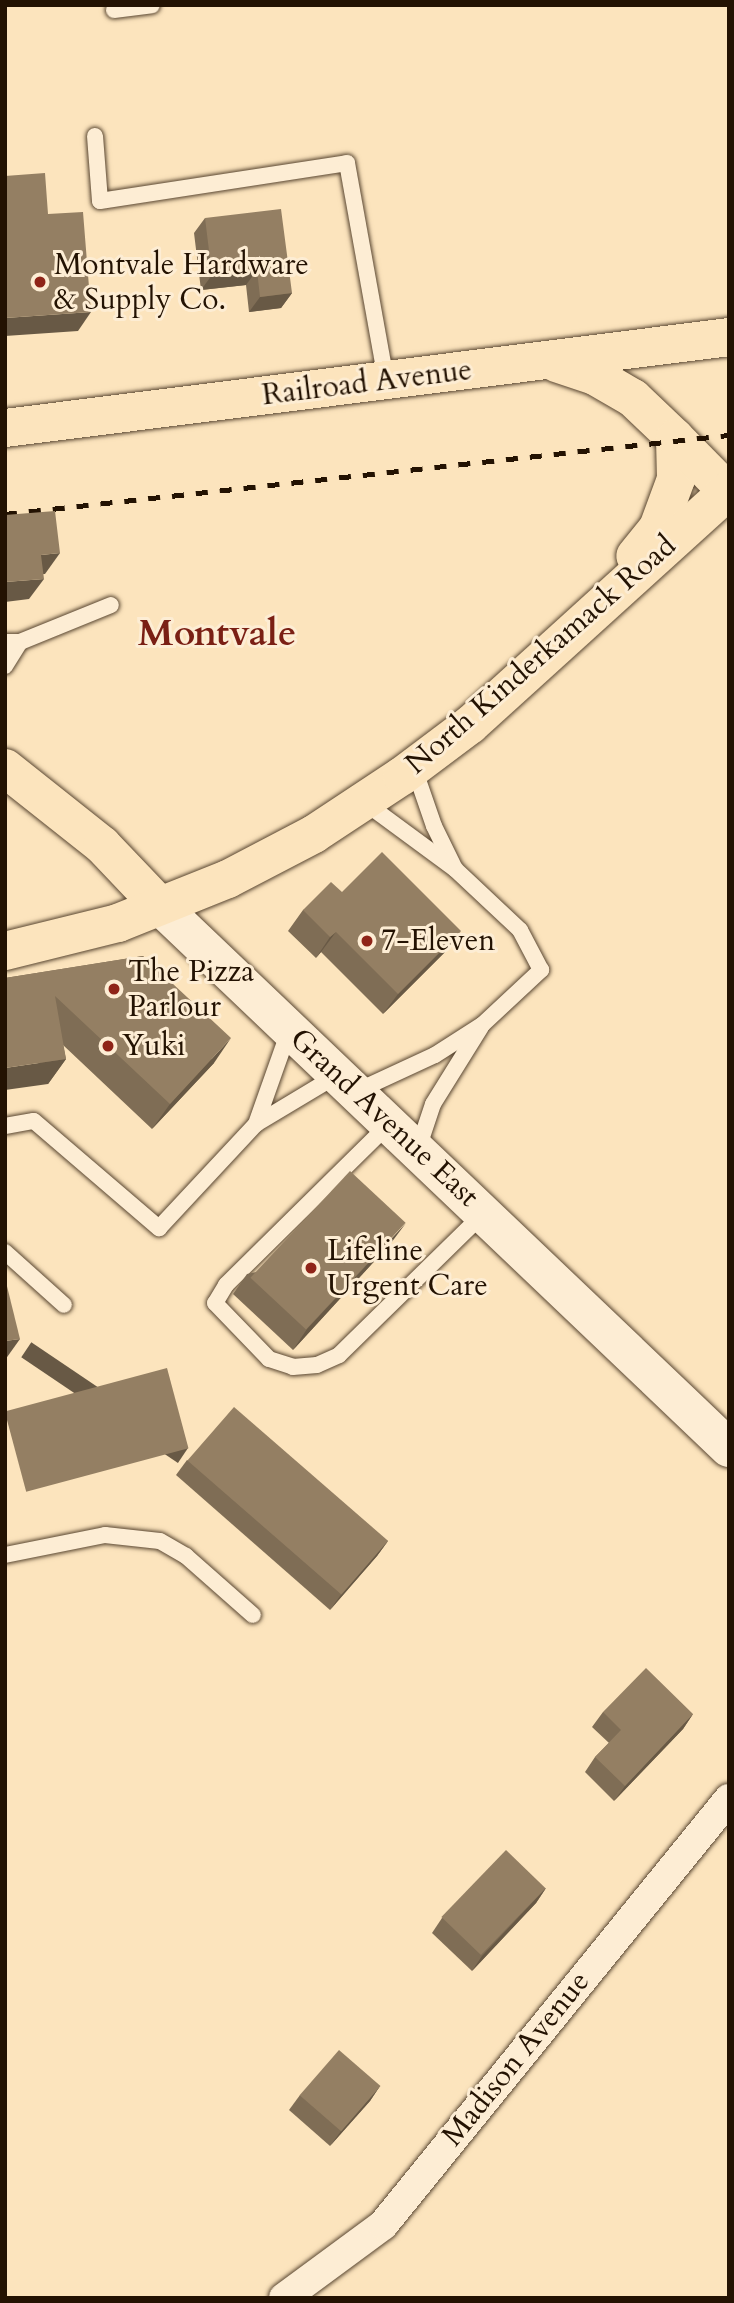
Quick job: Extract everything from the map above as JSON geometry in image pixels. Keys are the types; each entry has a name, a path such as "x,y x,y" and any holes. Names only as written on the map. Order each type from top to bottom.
{"main road":[{"name":"Railroad Avenue","path":"14,423 552,362 729,337"},
{"path":"552,362 595,376 633,398 728,491"},
{"path":"552,654 658,528 676,479 675,438"},
{"name":"North Kinderkamack Road","path":"5,951 118,923 229,879 364,802 414,767 552,654 728,491"},
{"path":"5,768 102,845 160,906"},
{"name":"Grand Avenue East","path":"160,906 290,1028 387,1126 418,1149 729,1448"}],"street":[{"name":"Madison Avenue","path":"284,2298 383,2225 729,1799"}],"lane":[{"path":"114,10 152,5"},
{"path":"95,136 100,201 347,163 386,380"},
{"path":"5,666 13,642 111,605"},
{"path":"414,767 433,826 455,870"},
{"path":"5,1126 34,1121 159,1228 256,1124 344,1084 435,1055 482,1025 541,970 520,930 455,870 364,802"},
{"path":"418,1149 433,1104 482,1025"},
{"path":"256,1124 290,1028"},
{"path":"387,1126 226,1285 215,1303 269,1359 293,1367 317,1365 339,1355 484,1213"},
{"path":"5,1252 64,1305"},
{"path":"5,1555 105,1535 160,1541 186,1556 253,1615"}],"building":[{"name":"Montvale Hardware & Supply Co.","path":"45,173 48,214 83,212 91,312 5,318 5,176"},
{"path":"281,209 292,293 260,297 257,270 212,275 205,218"},
{"path":"55,511 60,553 41,555 44,579 5,582 5,515"},
{"name":"7-Eleven","path":"382,852 461,931 398,994 336,932 330,937 303,910 331,882 342,892"},
{"path":"143,956 231,1038 170,1104 55,996 66,1059 5,1068 5,978"},
{"name":"Lifeline Urgent Care","path":"350,1171 406,1223 306,1330 250,1278"},
{"path":"5,1278 20,1339 5,1341"},
{"path":"167,1368 188,1448 26,1492 5,1411"},
{"path":"234,1407 388,1541 341,1594 187,1461"},
{"path":"646,1668 693,1714 625,1786 595,1757 621,1730 603,1712"},
{"path":"506,1850 546,1888 481,1955 441,1917"},
{"path":"339,2050 381,2086 341,2131 300,2095"}],"railway":[{"path":"5,514 729,435"}],"place":[{"name":"Montvale Hardware & Supply Co.","path":"40,282"},
{"name":"7-Eleven","path":"367,941"},
{"name":"The Pizza Parlour","path":"114,989"},
{"name":"Yuki","path":"108,1046"},
{"name":"Lifeline Urgent Care","path":"311,1268"}],"district":[{"name":"Montvale","path":"217,633"}]}
